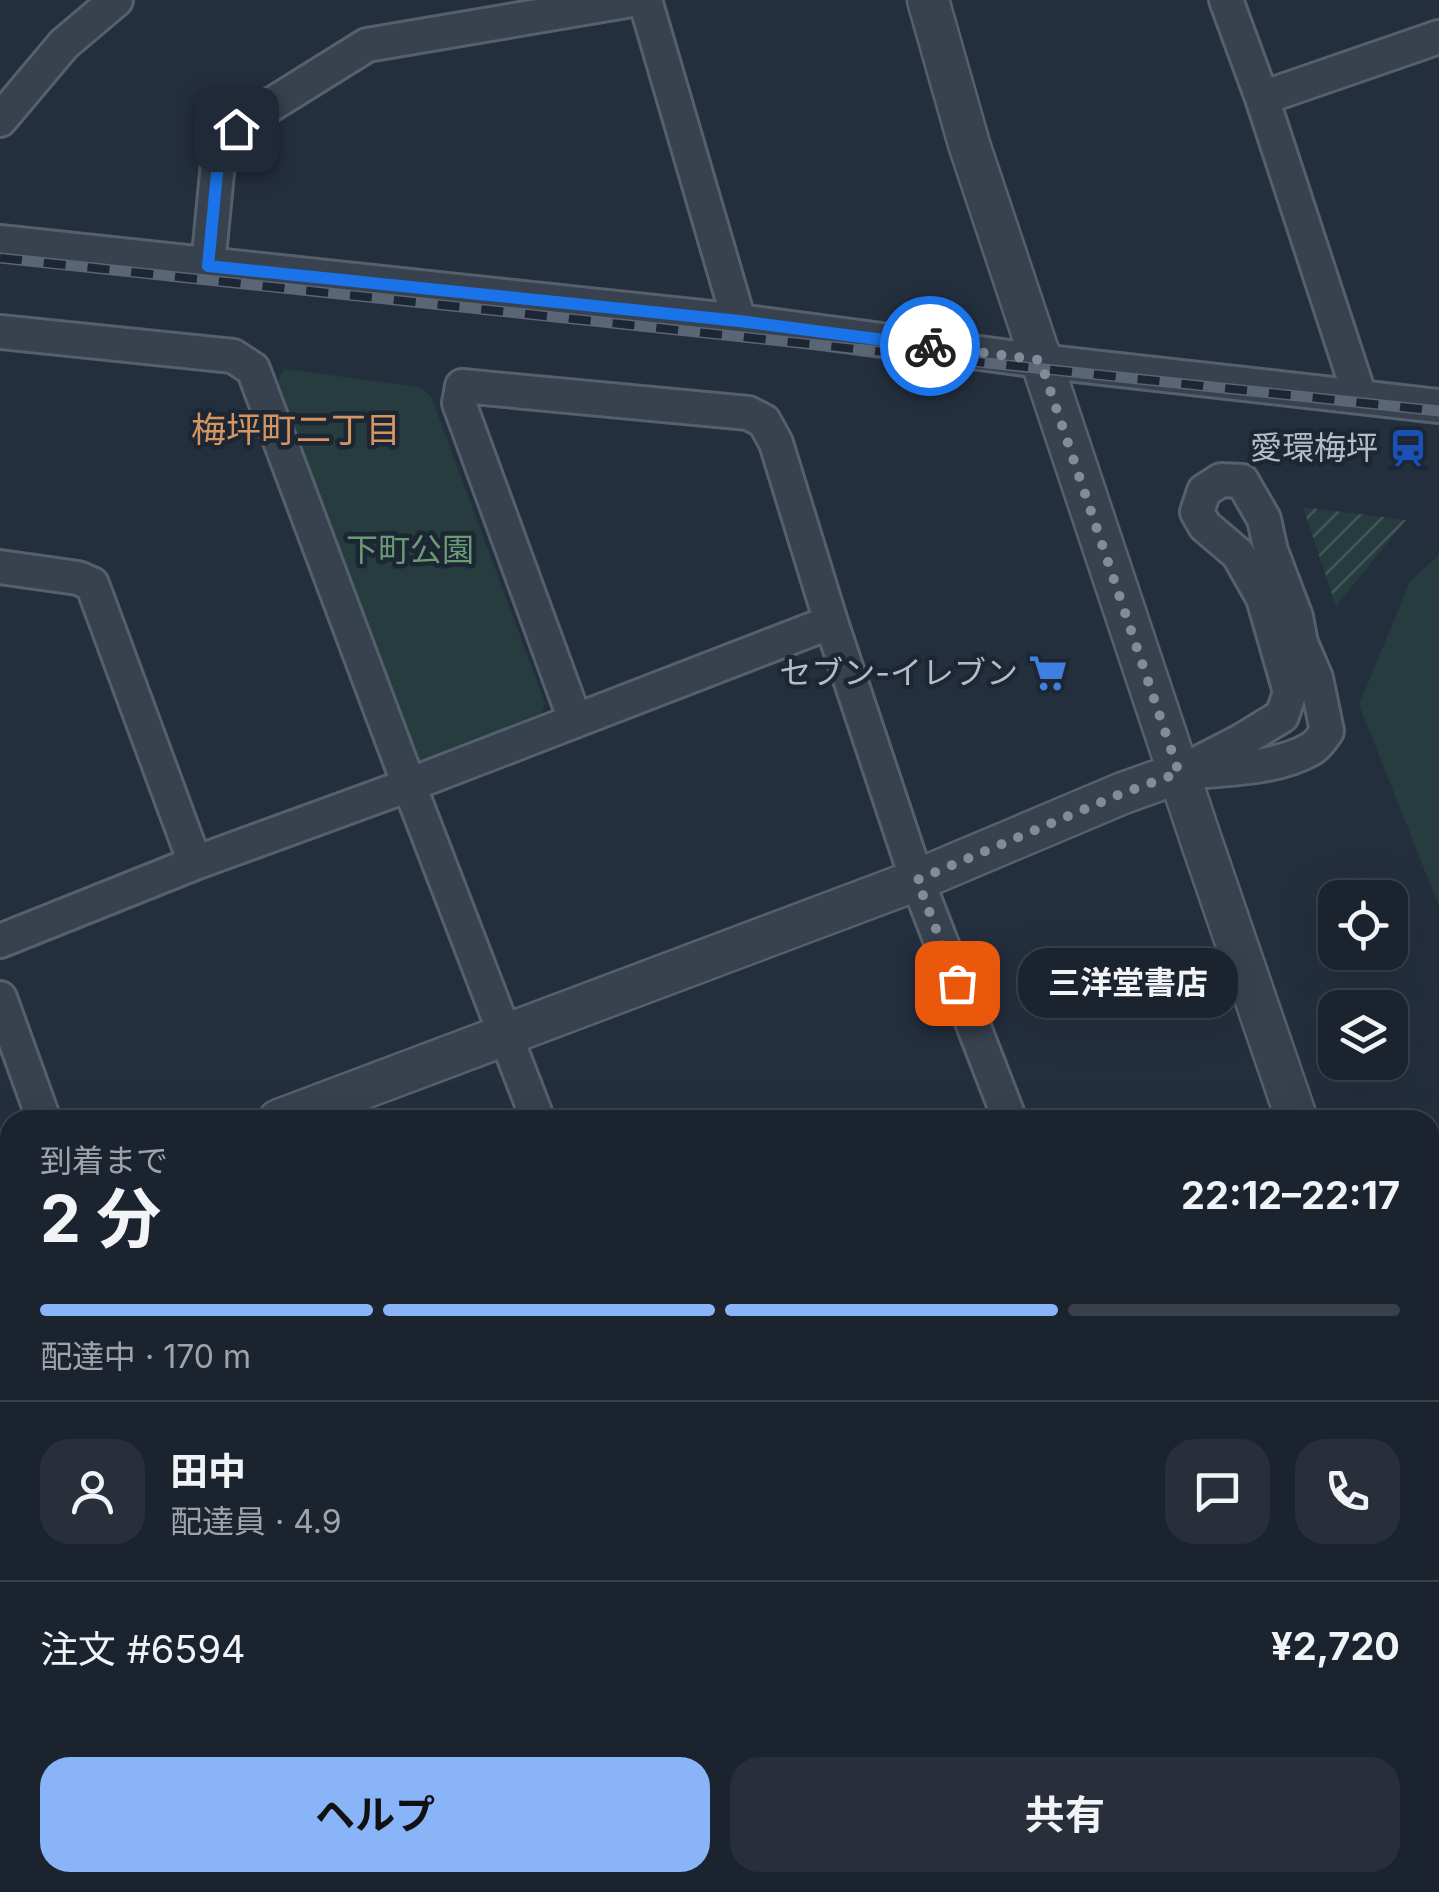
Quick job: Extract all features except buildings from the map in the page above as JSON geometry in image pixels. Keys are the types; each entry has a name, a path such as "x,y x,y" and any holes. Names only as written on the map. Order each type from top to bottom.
{"street":[{"path":"0,120 64,44 116,0"},
{"path":"208,266 220,142 312,78 367,44 632,0"},
{"path":"645,0 739,321"},
{"path":"928,0 969,144 1040,360 1294,1110"},
{"path":"1226,0 1360,397"},
{"path":"1262,98 1439,37"},
{"path":"0,242 739,321 1439,406"},
{"path":"0,332 233,356 253,368 534,1110"},
{"path":"575,720 459,403 462,386 748,413 764,421 776,442 917,880 1006,1110"},
{"path":"305,1110 917,880 1179,773 1282,716 1290,692 1263,598 1238,554 1204,526 1197,512 1204,491 1221,480 1242,481 1264,519 1271,551 1316,678 1328,731 1314,748 1277,762 1252,768 1179,773"},
{"path":"0,568 78,578 92,584 196,863"},
{"path":"0,941 831,622"},
{"path":"0,998 40,1110"}],"green space":[{"name":"下町公園","path":"284,369 419,387 431,396 545,703 540,721 422,763 409,756 273,392"},
{"path":"1303,507 1406,520 1336,606"},
{"path":"1439,555 1439,906 1359,705 1410,581"}],"railway":[{"path":"0,258 1439,411"}],"way so far":[{"path":"930,346 1040,360 1179,773 917,880 957,983"}],"place":[{"name":"愛環梅坪","path":"1408,448"},
{"name":"セブン-イレブン","path":"1048,673"},
{"name":"三洋堂書店","path":"957,983"}],"district":[{"name":"梅坪町二丁目","path":"296,430"}],"route":[{"path":"236,129 220,142 208,266 739,321 930,346"}]}
